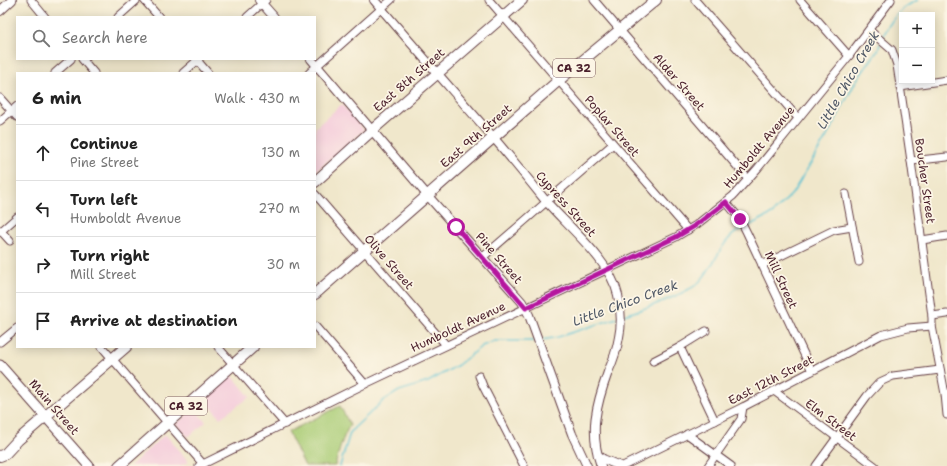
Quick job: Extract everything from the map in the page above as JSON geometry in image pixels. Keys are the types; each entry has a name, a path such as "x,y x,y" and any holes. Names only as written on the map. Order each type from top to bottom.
{"main road":[{"name":"East 8th Street","path":"316,181 437,73 522,0"},
{"name":"East 9th Street","path":"316,293 558,81 656,0"},
{"path":"2,458 18,440 125,348"},
{"name":"CA 32","path":"119,466 252,348"},
{"name":"Main Street","path":"0,365 89,466"}],"street":[{"path":"0,11 12,0"},
{"path":"31,0 44,16"},
{"path":"119,16 137,0"},
{"path":"144,0 158,16"},
{"name":"Cypress Street","path":"374,0 494,138 546,201 600,260 613,281 620,306 621,326 617,348 601,392 595,418 595,441 601,466"},
{"path":"310,72 391,0"},
{"name":"Poplar Street","path":"489,0 688,230"},
{"name":"Alder Street","path":"594,0 748,179"},
{"path":"695,0 798,118"},
{"path":"800,0 849,56"},
{"name":"Humboldt Avenue","path":"201,465 365,384 688,230 726,202 748,179 849,56 891,0"},
{"path":"248,16 262,1 273,16"},
{"name":"Boucher Street","path":"869,30 892,50 897,65 922,240 932,326 946,394 947,416"},
{"path":"56,72 70,60"},
{"path":"83,60 93,72"},
{"path":"184,72 197,60"},
{"path":"199,60 207,72"},
{"name":"Pine Street","path":"312,60 526,308 572,434 587,466"},
{"path":"900,87 947,80"},
{"path":"0,98 14,109 0,122"},
{"path":"483,257 613,144"},
{"path":"911,161 947,157"},
{"path":"846,194 859,262"},
{"name":"Olive Street","path":"316,195 446,345"},
{"name":"Mill Street","path":"726,202 740,219 812,371"},
{"path":"10,241 0,231 16,218"},
{"path":"762,265 834,230 852,227"},
{"path":"922,240 947,236"},
{"path":"932,316 947,314"},
{"name":"East 12th Street","path":"623,466 743,407 880,335 908,328 932,326"},
{"path":"316,327 365,384"},
{"path":"0,342 16,329"},
{"path":"653,361 706,331"},
{"path":"680,347 715,420"},
{"path":"103,348 168,422 201,465"},
{"path":"219,348 285,424"},
{"path":"816,466 867,396 880,382 893,376 940,370"},
{"path":"479,376 524,466"},
{"name":"Elm Street","path":"774,391 875,466"},
{"path":"708,466 741,419 743,407"},
{"path":"687,434 731,466"},
{"path":"598,455 608,462 620,466"}],"shaded area":[{"path":"342,104 364,130 316,171 316,127"},
{"path":"232,375 250,397 220,418 205,399"},
{"path":"194,409 206,422 188,437 176,424"},
{"path":"165,434 189,462 179,466 130,466"}],"green space":[{"path":"340,406 350,425 339,450 335,466 305,466 288,432"}],"waterway":[{"name":"Little Chico Creek","path":"882,39 896,16 906,7 918,0"},
{"name":"Little Chico Creek","path":"746,227 772,214 792,194 826,138 856,81 878,50 880,44"},
{"name":"Little Chico Creek","path":"624,315 668,299 696,285 708,271 722,247 734,234 742,229"},
{"name":"Little Chico Creek","path":"542,340 558,337 617,318"},
{"name":"Little Chico Creek","path":"340,466 350,433 383,401 399,391 428,382 458,365 482,346 495,341 534,341"}],"route":[{"path":"456,227 526,308 676,237 696,225 726,202 740,219"}]}
